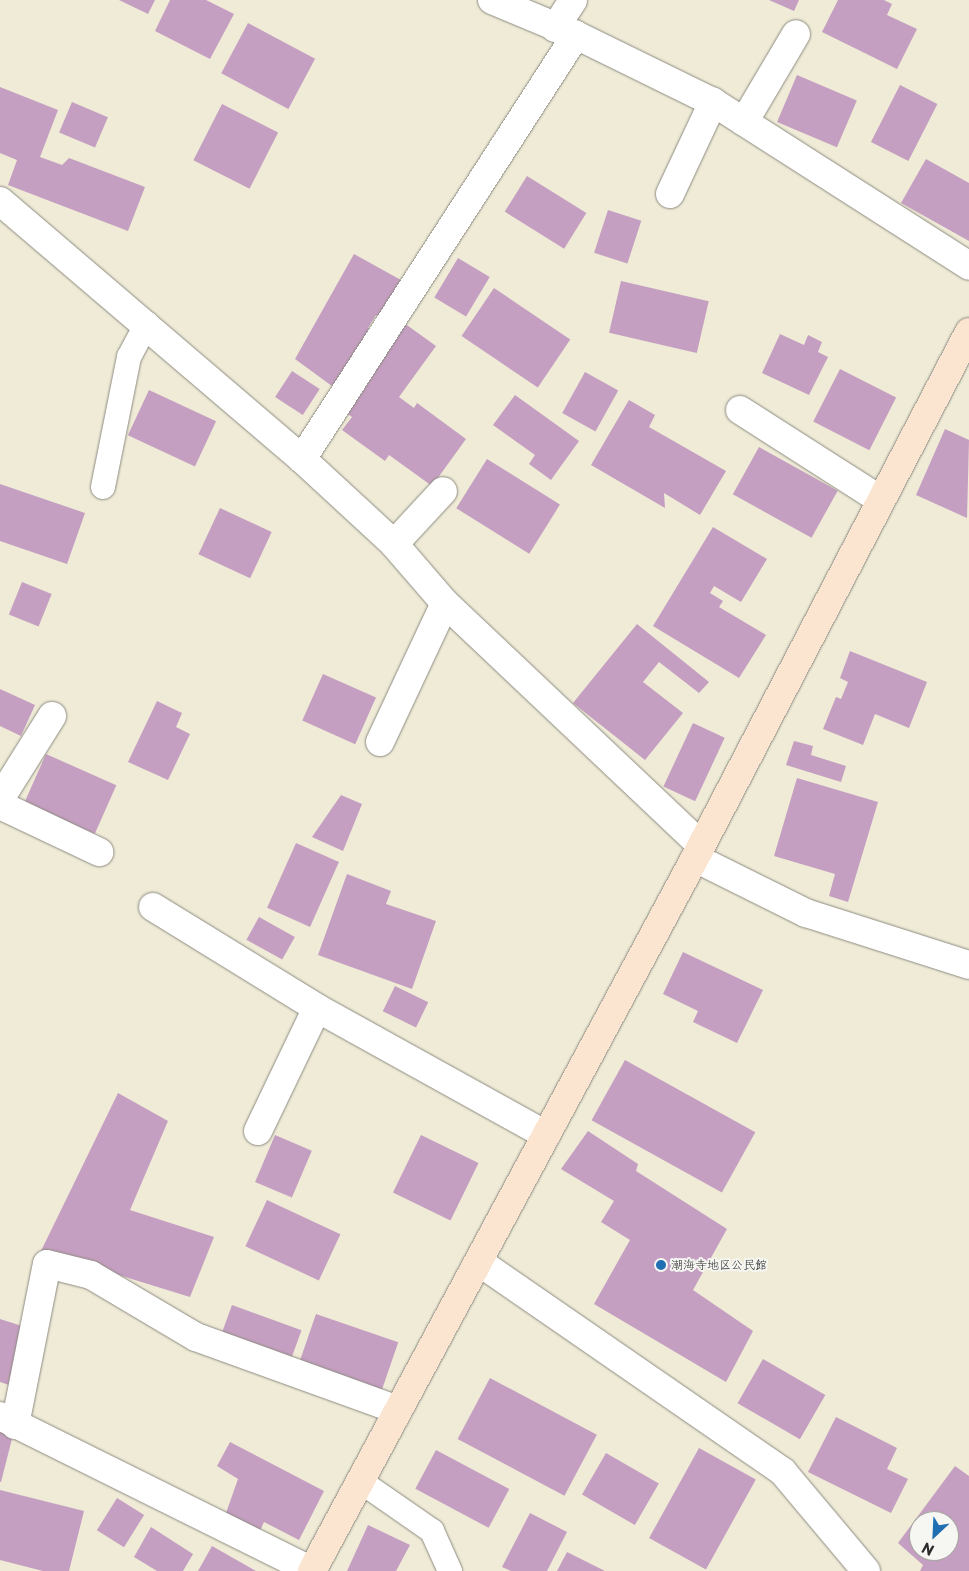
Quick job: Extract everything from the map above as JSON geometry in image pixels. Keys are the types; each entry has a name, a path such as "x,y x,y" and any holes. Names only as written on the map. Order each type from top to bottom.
{"street":[{"path":"492,0 566,31 713,102 969,266"},
{"path":"302,459 566,31 573,0"},
{"path":"744,122 796,34"},
{"path":"670,194 713,102"},
{"path":"0,201 147,323 302,459 394,544 445,603 698,852 806,913 969,965"},
{"path":"398,1410 196,1336 91,1275 48,1264 7,1421 312,1571 698,852 969,332"},
{"path":"740,410 881,500"},
{"path":"394,544 444,491"},
{"path":"380,742 445,603"},
{"path":"0,799 52,716"},
{"path":"0,805 99,852"},
{"path":"152,907 317,1008 546,1135"},
{"path":"258,1131 317,1008"},
{"path":"479,1262 783,1472 866,1571"}],"lane":[{"path":"103,488 129,357 147,323"},
{"path":"360,1481 432,1531 450,1571"}],"building":[{"path":"119,0 155,0 148,14"},
{"path":"170,0 206,0 234,14 210,59 155,31"},
{"path":"769,0 799,0 794,11"},
{"path":"838,0 884,0 892,4 887,15 917,29 897,69 822,32"},
{"path":"248,23 315,59 288,109 221,73"},
{"path":"797,75 857,100 837,147 777,122"},
{"path":"900,85 937,104 908,161 871,142"},
{"path":"0,87 58,110 40,157 62,165 69,158 145,187 128,231 8,185 17,160 0,153"},
{"path":"72,102 108,117 95,148 59,132"},
{"path":"222,104 278,133 250,189 193,160"},
{"path":"926,159 969,183 969,241 901,203"},
{"path":"527,176 586,213 564,249 505,212"},
{"path":"608,210 641,221 627,264 594,253"},
{"path":"354,254 410,285 385,321 376,315 368,328 374,335 336,389 295,359"},
{"path":"458,258 490,277 466,316 434,297"},
{"path":"621,281 709,301 697,353 609,333"},
{"path":"494,288 570,339 538,388 462,336"},
{"path":"404,323 436,346 399,397 414,408 417,403 466,439 432,486 389,455 385,461 342,430 352,417 341,409"},
{"path":"780,334 804,345 808,335 822,342 818,352 828,357 809,395 762,373"},
{"path":"840,369 896,398 869,450 813,422"},
{"path":"292,371 320,389 303,415 275,397"},
{"path":"585,372 618,390 595,432 562,413"},
{"path":"149,390 216,421 195,467 128,435"},
{"path":"515,395 579,441 551,480 529,464 535,455 493,425"},
{"path":"629,400 655,415 649,427 726,471 700,515 664,493 665,508 591,465"},
{"path":"945,429 969,440 967,518 916,495"},
{"path":"759,447 838,491 812,538 733,494"},
{"path":"487,459 560,505 529,554 456,508"},
{"path":"0,484 85,513 67,564 0,541"},
{"path":"220,508 272,532 250,578 198,554"},
{"path":"713,527 767,559 741,602 714,586 710,593 723,601 719,607 766,635 739,678 653,626"},
{"path":"22,582 52,594 39,626 9,614"},
{"path":"637,624 709,682 699,693 659,662 643,682 683,713 645,760 573,703"},
{"path":"850,651 927,682 909,728 875,714 863,745 823,729 836,697 841,699 848,682 840,678"},
{"path":"323,674 376,698 355,744 302,721"},
{"path":"0,689 35,705 21,736 0,726"},
{"path":"157,701 182,713 176,727 190,734 168,780 128,762"},
{"path":"693,723 725,738 695,801 663,786"},
{"path":"794,741 813,746 811,755 846,766 841,782 786,765"},
{"path":"46,754 116,785 95,834 24,802"},
{"path":"797,778 878,802 848,902 829,896 835,874 774,856"},
{"path":"341,795 362,804 343,851 312,837"},
{"path":"296,843 339,862 310,927 267,908"},
{"path":"347,874 391,891 386,904 436,921 412,989 318,955"},
{"path":"259,917 295,937 282,960 246,940"},
{"path":"683,952 763,990 737,1043 693,1022 698,1011 663,994"},
{"path":"395,986 428,1002 416,1027 383,1011"},
{"path":"625,1060 755,1132 722,1193 592,1120"},
{"path":"118,1093 168,1121 130,1210 214,1237 190,1297 41,1251"},
{"name":"潮海寺地区公民館","path":"588,1131 638,1164 636,1171 727,1229 693,1290 753,1331 726,1382 594,1304 630,1240 601,1222 614,1201 561,1169"},
{"path":"275,1135 312,1151 292,1198 255,1182"},
{"path":"421,1135 479,1163 450,1221 393,1193"},
{"path":"267,1200 340,1234 319,1280 245,1246"},
{"path":"232,1305 302,1330 289,1365 219,1340"},
{"path":"316,1314 398,1342 380,1394 298,1366"},
{"path":"0,1319 25,1327 12,1386 0,1382"},
{"path":"763,1359 825,1395 800,1439 738,1403"},
{"path":"490,1378 597,1435 564,1496 458,1439"},
{"path":"836,1417 897,1448 887,1469 908,1479 891,1513 808,1472"},
{"path":"0,1427 14,1431 1,1482 0,1482"},
{"path":"230,1442 324,1491 299,1540 264,1522 260,1531 226,1513 238,1479 217,1466"},
{"path":"699,1448 756,1480 706,1570 649,1538"},
{"path":"436,1450 509,1489 489,1528 415,1489"},
{"path":"606,1453 659,1484 635,1525 582,1495"},
{"path":"955,1466 969,1476 969,1571 920,1571 923,1565 918,1561 959,1561 959,1511 922,1511"},
{"path":"0,1490 84,1511 69,1571 43,1571 0,1560"},
{"path":"117,1498 144,1515 124,1547 97,1530"},
{"path":"530,1513 567,1532 547,1571 511,1571 502,1567"},
{"path":"368,1525 410,1545 396,1571 347,1571"},
{"path":"151,1527 193,1554 183,1571 157,1571 134,1557"},
{"path":"909,1528 909,1553 898,1543"},
{"path":"212,1546 256,1571 198,1571"},
{"path":"567,1552 605,1571 557,1571"}],"place":[{"name":"潮海寺地区公民館","path":"661,1265"}]}
